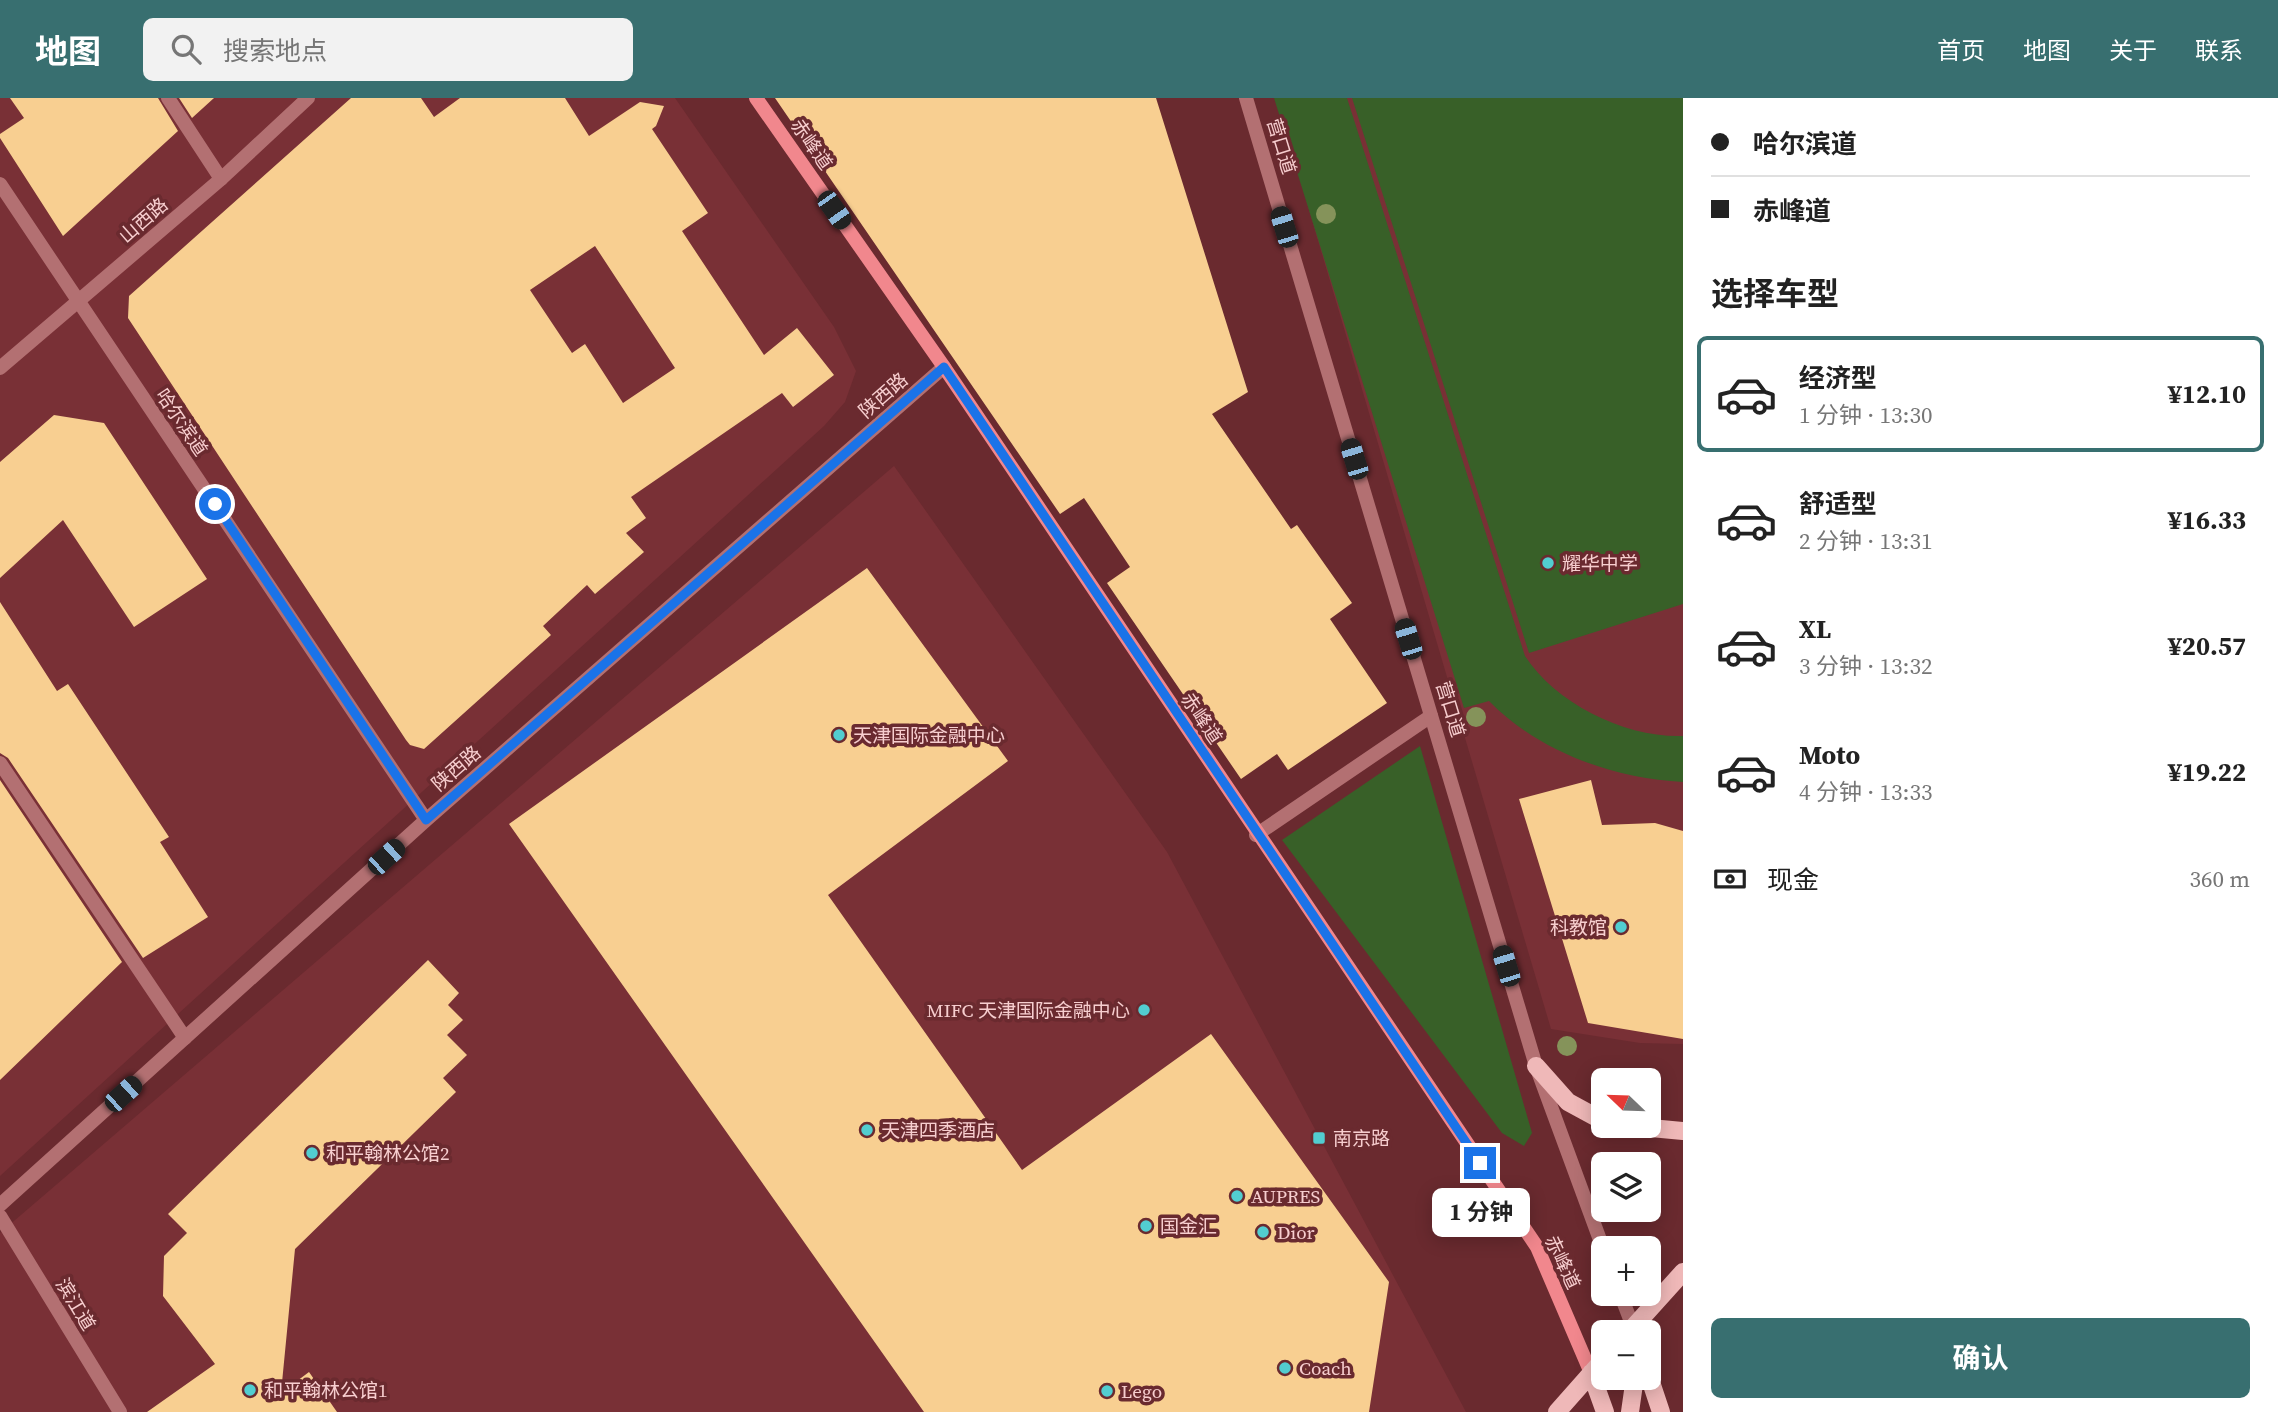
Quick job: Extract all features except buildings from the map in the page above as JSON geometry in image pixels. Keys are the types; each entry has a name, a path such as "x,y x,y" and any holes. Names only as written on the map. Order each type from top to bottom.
{"main road":[{"name":"赤峰道","path":"756,98 944,367 1256,835 1537,1247 1591,1354"},
{"path":"1536,1066 1568,1102 1591,1114"},
{"path":"1661,1129 1683,1131"},
{"path":"1642,1320 1683,1272"},
{"path":"1557,1412 1591,1373"},
{"path":"1601,1390 1605,1412"},
{"path":"1630,1412 1633,1390"},
{"path":"1654,1390 1661,1412"}],"street":[{"path":"168,98 221,178"},
{"name":"山西路","path":"0,368 221,178 308,98"},
{"name":"营口道","path":"1246,98 1536,1066 1599,1236"},
{"name":"哈尔滨道","path":"0,184 426,820"},
{"name":"陕西路","path":"0,1205 426,820 944,367"},
{"path":"1256,835 1431,716"},
{"path":"0,763 185,1038"},
{"name":"滨江道","path":"0,1216 120,1412"}],"shaded area":[{"path":"0,98 675,98 834,327 856,371 845,402 824,426 0,1176"},
{"name":"耀华中学","path":"1276,98 1683,98 1683,1044 1640,1043 1551,1029"},
{"name":"南京路","path":"894,466 1167,852 1466,1412 0,1412 0,1233"}],"green space":[{"path":"1274,98 1347,98 1525,656 1555,689 1594,715 1639,731 1683,736 1683,782 1630,775 1578,759 1530,735 1489,701 1464,708"},
{"path":"1352,98 1683,98 1683,604 1529,653"},
{"path":"1420,746 1532,1133 1524,1146 1502,1133 1282,840"}],"place":[{"name":"耀华中学","path":"1548,563"},
{"name":"天津国际金融中心","path":"839,735"},
{"name":"科教馆","path":"1621,927"},
{"name":"MIFC 天津国际金融中心","path":"1144,1010"},
{"name":"天津四季酒店","path":"867,1130"},
{"name":"南京路","path":"1319,1138"},
{"name":"和平翰林公馆2","path":"312,1153"},
{"name":"AUPRES","path":"1237,1196"},
{"name":"国金汇","path":"1146,1226"},
{"name":"Dior","path":"1263,1232"},
{"name":"Coach","path":"1285,1368"},
{"name":"和平翰林公馆1","path":"250,1390"},
{"name":"Lego","path":"1107,1391"}],"route":[{"path":"215,504 426,820 944,367 1480,1163"}]}
